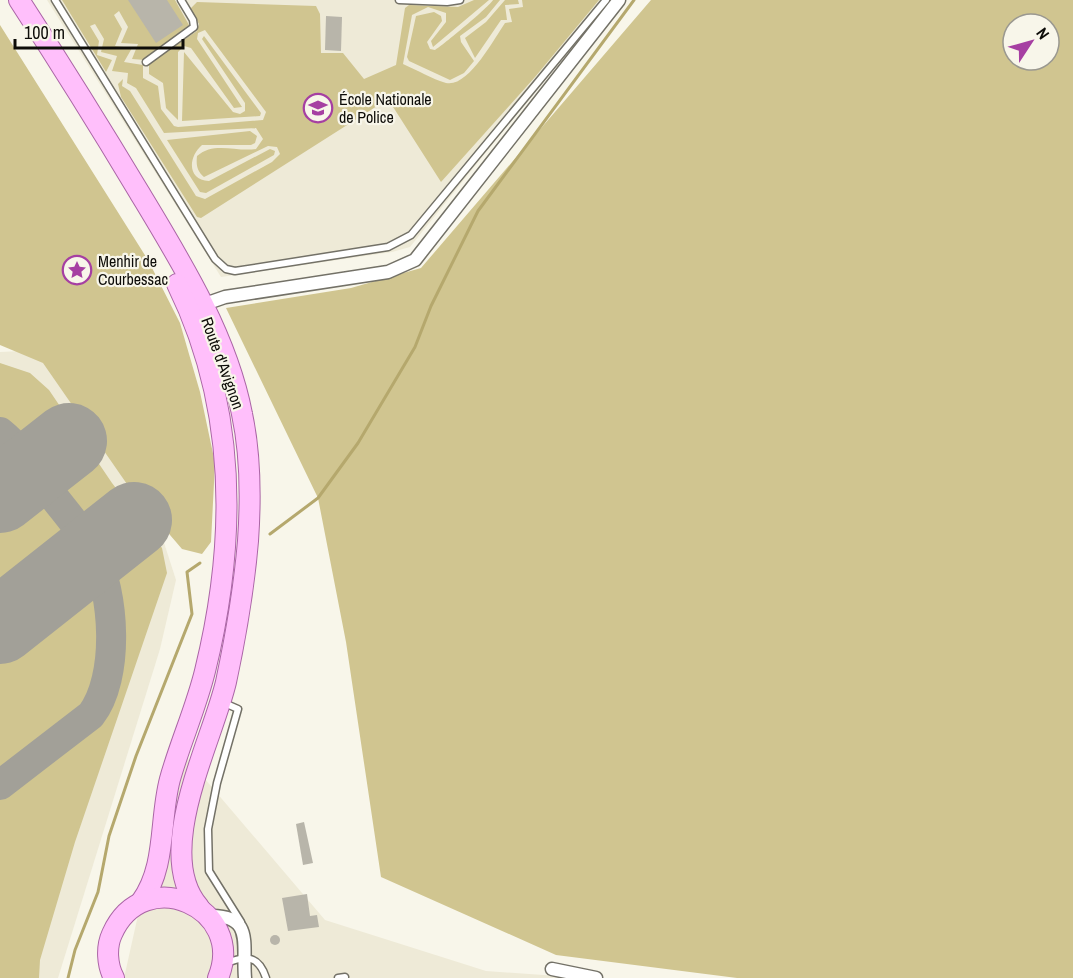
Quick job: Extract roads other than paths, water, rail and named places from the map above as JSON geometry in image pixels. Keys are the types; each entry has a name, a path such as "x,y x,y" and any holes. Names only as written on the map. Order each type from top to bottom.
{"main road":[{"name":"Route d'Avignon","path":"4,0 117,180 167,266 200,337 211,371 222,419 227,509 219,603 201,688 166,798 159,864 141,902"},
{"name":"Route d'Avignon","path":"19,0 163,232 202,305 234,383 242,412 250,469 248,540 241,604 220,701 192,788 183,837 185,885 189,896 219,932 223,948 220,971"},
{"path":"114,978 108,955 110,939 117,923 128,911 141,902 171,897 204,912"}],"street":[{"path":"202,305 225,297 388,272 415,260 619,0"},
{"path":"204,912 231,918 243,932 245,978"},
{"path":"552,969 596,978"}],"lane":[{"path":"55,0 215,259 226,269 249,270 388,247 411,235 606,0"},
{"path":"146,62 194,27 193,20 181,0"},
{"path":"399,0 447,2 460,0"},
{"path":"104,76 110,72"},
{"path":"220,701 238,708 217,783 208,829 208,871 236,914 243,932"},
{"path":"220,971 244,958 260,963 266,978"}],"waterway":[{"path":"270,534 318,498 358,443 415,347 431,306 478,211 634,0"},
{"path":"68,978 75,950 98,892 109,836 136,756 192,614 187,572 200,563"}],"place":[{"name":"École Nationale de Police","path":"318,108"},
{"name":"Menhir de Courbessac","path":"77,270"}]}
